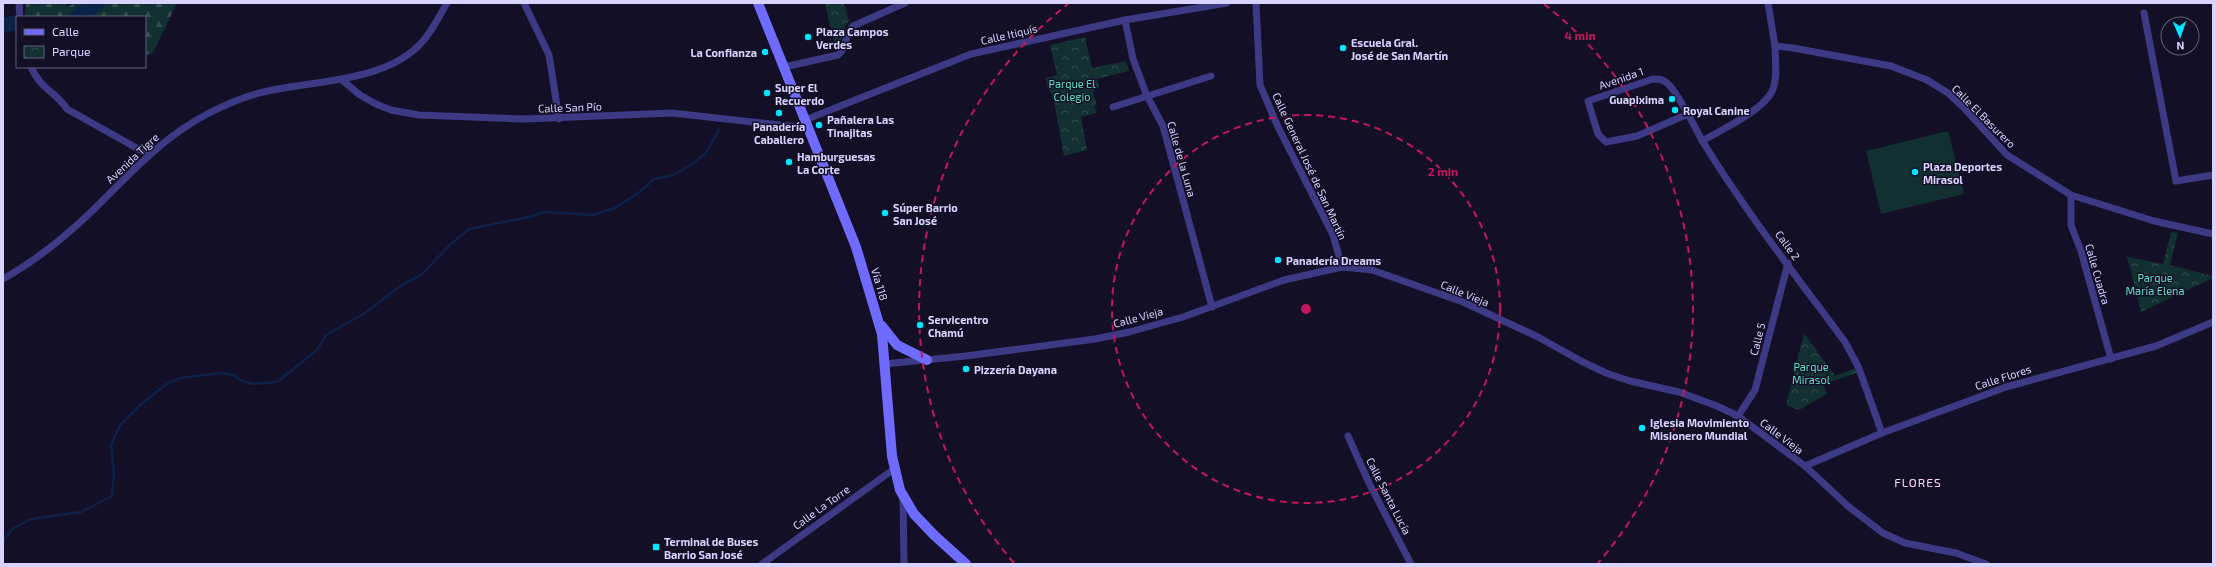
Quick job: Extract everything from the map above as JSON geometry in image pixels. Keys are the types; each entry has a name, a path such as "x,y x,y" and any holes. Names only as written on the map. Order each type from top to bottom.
{"main road":[{"name":"Vía 118","path":"758,3 856,247 879,321 894,469 903,497 914,514 934,535 966,564"},
{"path":"879,321 897,345 927,360"}],"street":[{"path":"19,3 20,14"},
{"name":"Avenida Tigre","path":"3,279 36,258 63,238 149,155 181,130 208,114 234,102 269,91 342,80 379,69 410,53 423,42 447,3"},
{"path":"524,3 549,54 559,119"},
{"path":"784,67 838,55 842,52 849,30 853,26 905,3"},
{"name":"Calle Itiquís","path":"807,124 971,54 1125,20 1227,3"},
{"name":"Calle General José de San Martín","path":"1256,3 1260,85 1278,127 1333,235 1342,267"},
{"path":"1702,141 1766,101 1773,90 1775,78 1775,46 1768,3"},
{"path":"2144,13 2176,181 2213,175"},
{"name":"Calle de la Luna","path":"1125,20 1133,59 1147,96 1163,126 1212,306"},
{"name":"Calle El Basurero","path":"1775,46 1891,66 1927,80 1948,93 2007,155 2071,195 2154,221 2213,234"},
{"path":"31,68 36,79 46,90 62,102 67,109 149,155"},
{"path":"1113,107 1211,76"},
{"name":"Avenida 1","path":"1661,79 1653,79 1588,101 1598,134 1606,142 1637,136 1688,114"},
{"name":"Calle 2","path":"1661,79 1668,83 1688,114 1702,141 1731,186 1845,342 1858,366 1882,433"},
{"name":"Calle San Pío","path":"342,80 360,95 376,104 404,113 524,119 559,119 672,113 807,124"},
{"name":"Calle Cuadra","path":"2071,195 2071,225 2081,251 2111,359"},
{"name":"Calle 5","path":"1738,416 1755,390 1788,264"},
{"name":"Calle Vieja","path":"884,364 1095,339 1129,332 1212,306 1284,280 1342,267 1389,275 1463,302 1538,336 1581,361 1606,373 1630,381 1700,399 1738,416 1805,466 1849,507 1882,533 1905,543 1956,553 1986,564"},
{"name":"Calle Flores","path":"1805,466 1882,433 2006,387 2156,346 2213,322"},
{"name":"Calle Santa Lucía","path":"1348,436 1369,483 1412,564"},
{"name":"Calle La Torre","path":"762,564 894,469"},
{"path":"903,497 904,564"}],"green space":[{"path":"26,3 65,3 68,7 74,3 177,3 153,53 146,55 146,16 25,16"},
{"path":"825,3 844,3 849,21 844,29 840,45 836,51"},
{"name":"Parque El Colegio","path":"1085,37 1092,68 1126,61 1129,71 1097,79 1099,87 1093,92 1097,105 1094,106 1097,113 1081,117 1087,150 1064,156 1053,96 1047,86 1046,78 1057,75 1050,45"},
{"name":"Plaza Deportes Mirasol","path":"1948,131 1964,194 1881,214 1866,151"},
{"name":"Parque María Elena","path":"2171,232 2178,233 2170,265 2213,276 2213,278 2141,312 2127,257 2163,264"},
{"name":"Parque Mirasol","path":"1804,333 1835,376 1856,368 1857,373 1823,384 1827,394 1799,410 1786,405"}],"waterway":[{"path":"78,16 98,3"},
{"path":"3,25 16,23"},
{"path":"3,542 12,529 31,519 81,512 112,496 114,472 111,445 120,425 139,406 165,385 180,378 221,373 234,375 242,381 253,384 277,382 317,350 326,335 365,313 400,286 421,275 450,245 469,229 529,217 545,212 593,215 615,208 641,191 654,179 674,175 692,164 706,153 719,130"}],"place":[{"name":"Plaza Campos Verdes","path":"808,37"},
{"name":"Escuela Gral. José de San Martín","path":"1343,48"},
{"name":"La Confianza","path":"765,52"},
{"name":"Super El Recuerdo","path":"767,93"},
{"name":"Guapixima","path":"1672,99"},
{"name":"Royal Canine","path":"1675,110"},
{"name":"Panadería Caballero","path":"779,113"},
{"name":"Pañalera Las Tinajitas","path":"819,125"},
{"name":"Hamburguesas La Corte","path":"789,162"},
{"name":"Plaza Deportes Mirasol","path":"1915,172"},
{"name":"Súper Barrio San José","path":"885,213"},
{"name":"Panadería Dreams","path":"1278,260"},
{"name":"Servicentro Chamú","path":"920,325"},
{"name":"Pizzería Dayana","path":"966,369"},
{"name":"Iglesia Movimiento Misionero Mundial","path":"1642,428"},
{"name":"Terminal de Buses Barrio San José","path":"656,547"}],"district":[{"name":"FLORES","path":"1918,482"}]}
